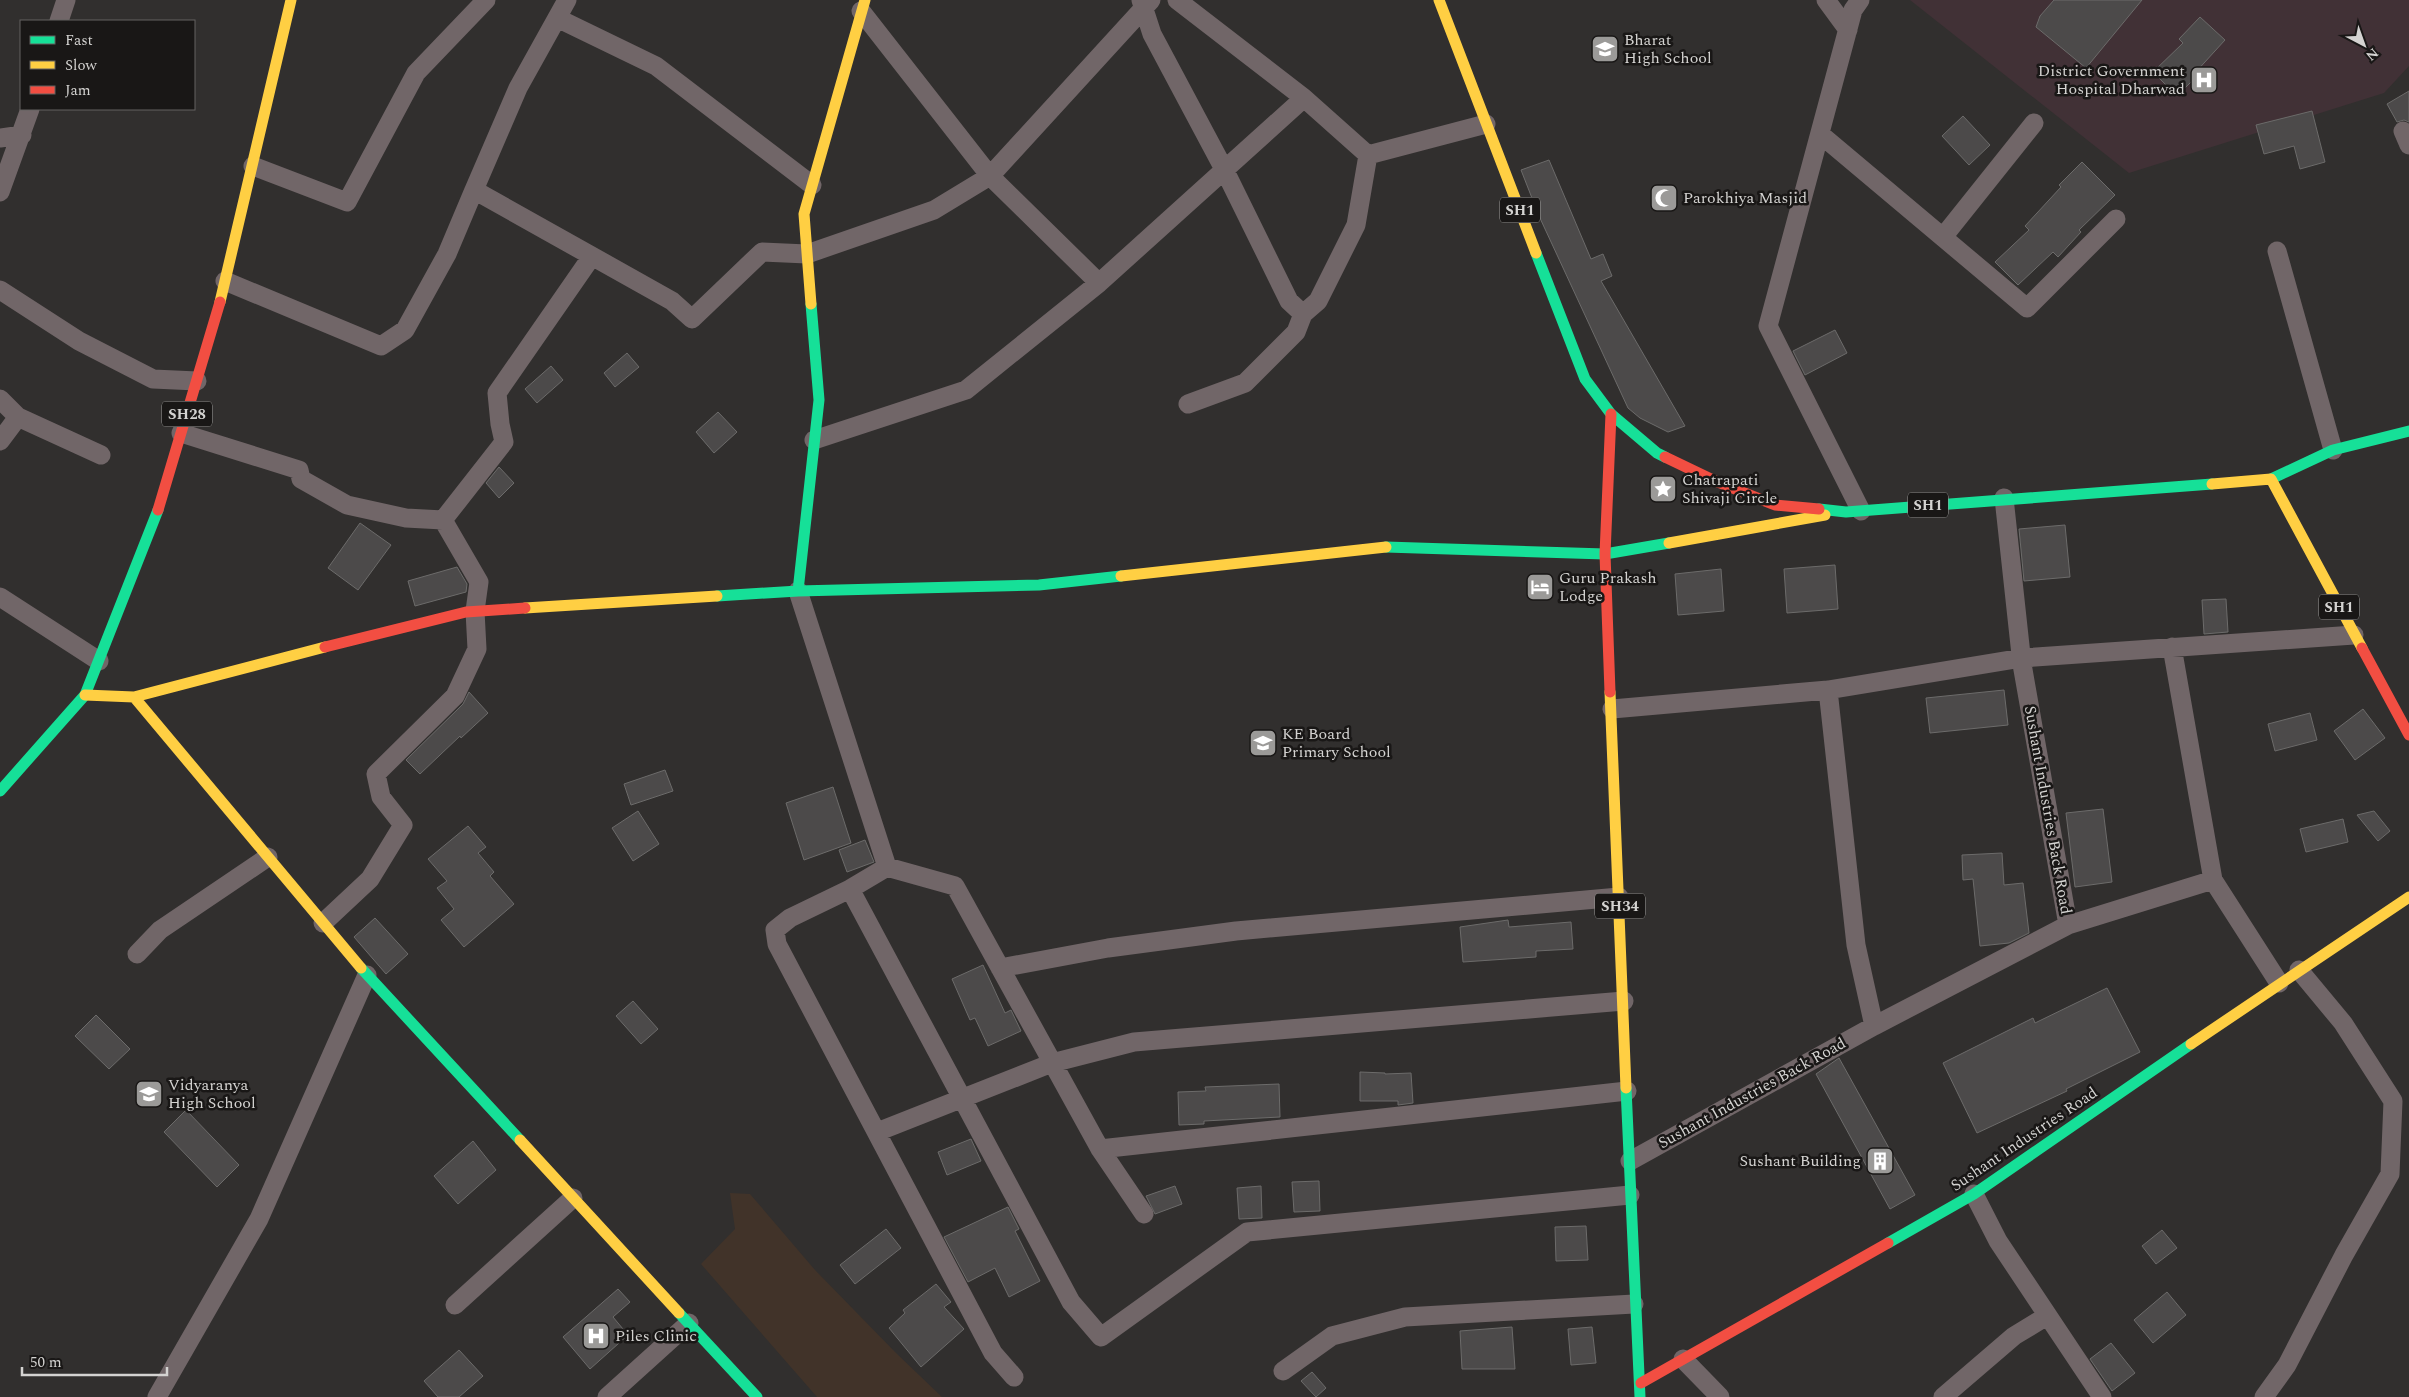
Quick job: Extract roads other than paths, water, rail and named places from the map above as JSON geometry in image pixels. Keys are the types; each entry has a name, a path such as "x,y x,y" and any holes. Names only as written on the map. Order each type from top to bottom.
{"main road":[{"name":"SH28","path":"1,789 85,695 152,528 216,319 291,0"},
{"name":"SH1","path":"1439,0 1585,379 1611,414 1657,453 1715,481 1775,506 1854,511 2270,479 2409,734"},
{"path":"798,591 819,400 804,214 863,5"},
{"name":"SH34","path":"1611,414 1605,554 1624,1000 1634,1304 1642,1383 1640,1397"},
{"path":"2270,479 2333,450 2409,431"},
{"path":"85,695 134,697 230,670 466,612 798,591 1039,585 1381,548 1605,554 1854,511"},
{"path":"134,697 367,975 758,1397"},
{"name":"Sushant Industries Road","path":"1642,1383 1974,1194 2299,970 2409,897"}],"street":[{"path":"59,20 66,0"},
{"path":"253,166 347,202 416,73 486,0"},
{"path":"225,281 381,346 405,330 446,254 518,88 567,0"},
{"path":"1177,0 1304,98 1368,155"},
{"path":"1826,0 1848,30"},
{"path":"1854,511 1768,326 1853,10 1860,0"},
{"path":"474,190 672,301 692,319 762,252 808,254 934,210 990,176 1146,3"},
{"path":"1146,3 1152,34 1225,171 1289,301 1303,314"},
{"path":"863,5 990,176 1099,283"},
{"path":"557,18 656,66 812,185"},
{"path":"814,440 966,390 1099,283 1304,98"},
{"path":"0,192 30,110"},
{"path":"1943,237 2034,122"},
{"path":"1368,155 1486,124"},
{"path":"1820,134 2027,308 2116,219"},
{"path":"0,138 22,135"},
{"path":"1188,404 1245,383 1296,332 1303,314 1318,301 1356,225 1368,155"},
{"path":"2277,251 2333,450"},
{"path":"444,520 504,442 497,393 592,256"},
{"path":"0,290 79,341 153,379 197,381"},
{"path":"0,399 18,417 101,455"},
{"path":"0,440 18,417"},
{"path":"181,433 299,470 301,479 347,505 406,518 444,520"},
{"name":"Sushant Industries Back Road","path":"1630,1161 1874,1026 2068,925 2022,658 2004,498"},
{"path":"323,923 370,879 403,825 381,797 376,774 455,696 477,649 475,612 479,582 444,520"},
{"path":"798,591 887,867"},
{"path":"0,597 99,661"},
{"path":"1612,709 1828,690 2022,658 2354,635"},
{"path":"2172,647 2213,880 2280,983"},
{"path":"1828,690 1856,945 1874,1026"},
{"path":"137,954 160,930 268,858"},
{"path":"1014,1377 993,1353 777,944 775,930 790,918 850,889 887,867 955,886 1100,1149 1144,1214"},
{"path":"2068,925 2213,880"},
{"path":"850,889 1071,1302 1101,1337 1247,1232 1630,1195"},
{"path":"1000,968 1108,948 1236,931 1619,897"},
{"path":"2264,1397 2287,1365 2344,1255 2390,1174 2394,1102 2343,1023 2299,970"},
{"path":"157,1397 259,1219 367,975"},
{"path":"877,1132 1052,1063 1134,1042 1624,1000"},
{"path":"1100,1149 1627,1091"},
{"path":"1974,1194 1998,1241 2102,1397"},
{"path":"455,1305 573,1198"},
{"path":"1283,1371 1332,1336 1405,1317 1634,1304"},
{"path":"1943,1397 2014,1336 2047,1316"},
{"path":"607,1397 689,1323"},
{"path":"1683,1359 1720,1397"}],"place":[{"name":"Bharat High School","path":"1605,49"},
{"name":"District Government Hospital Dharwad","path":"2204,80"},
{"name":"Parokhiya Masjid","path":"1664,198"},
{"name":"Chatrapati Shivaji Circle","path":"1663,489"},
{"name":"Guru Prakash Lodge","path":"1540,587"},
{"name":"KE Board Primary School","path":"1263,743"},
{"name":"Vidyaranya High School","path":"149,1094"},
{"name":"Sushant Building","path":"1880,1161"},
{"name":"Piles Clinic","path":"596,1336"}]}
